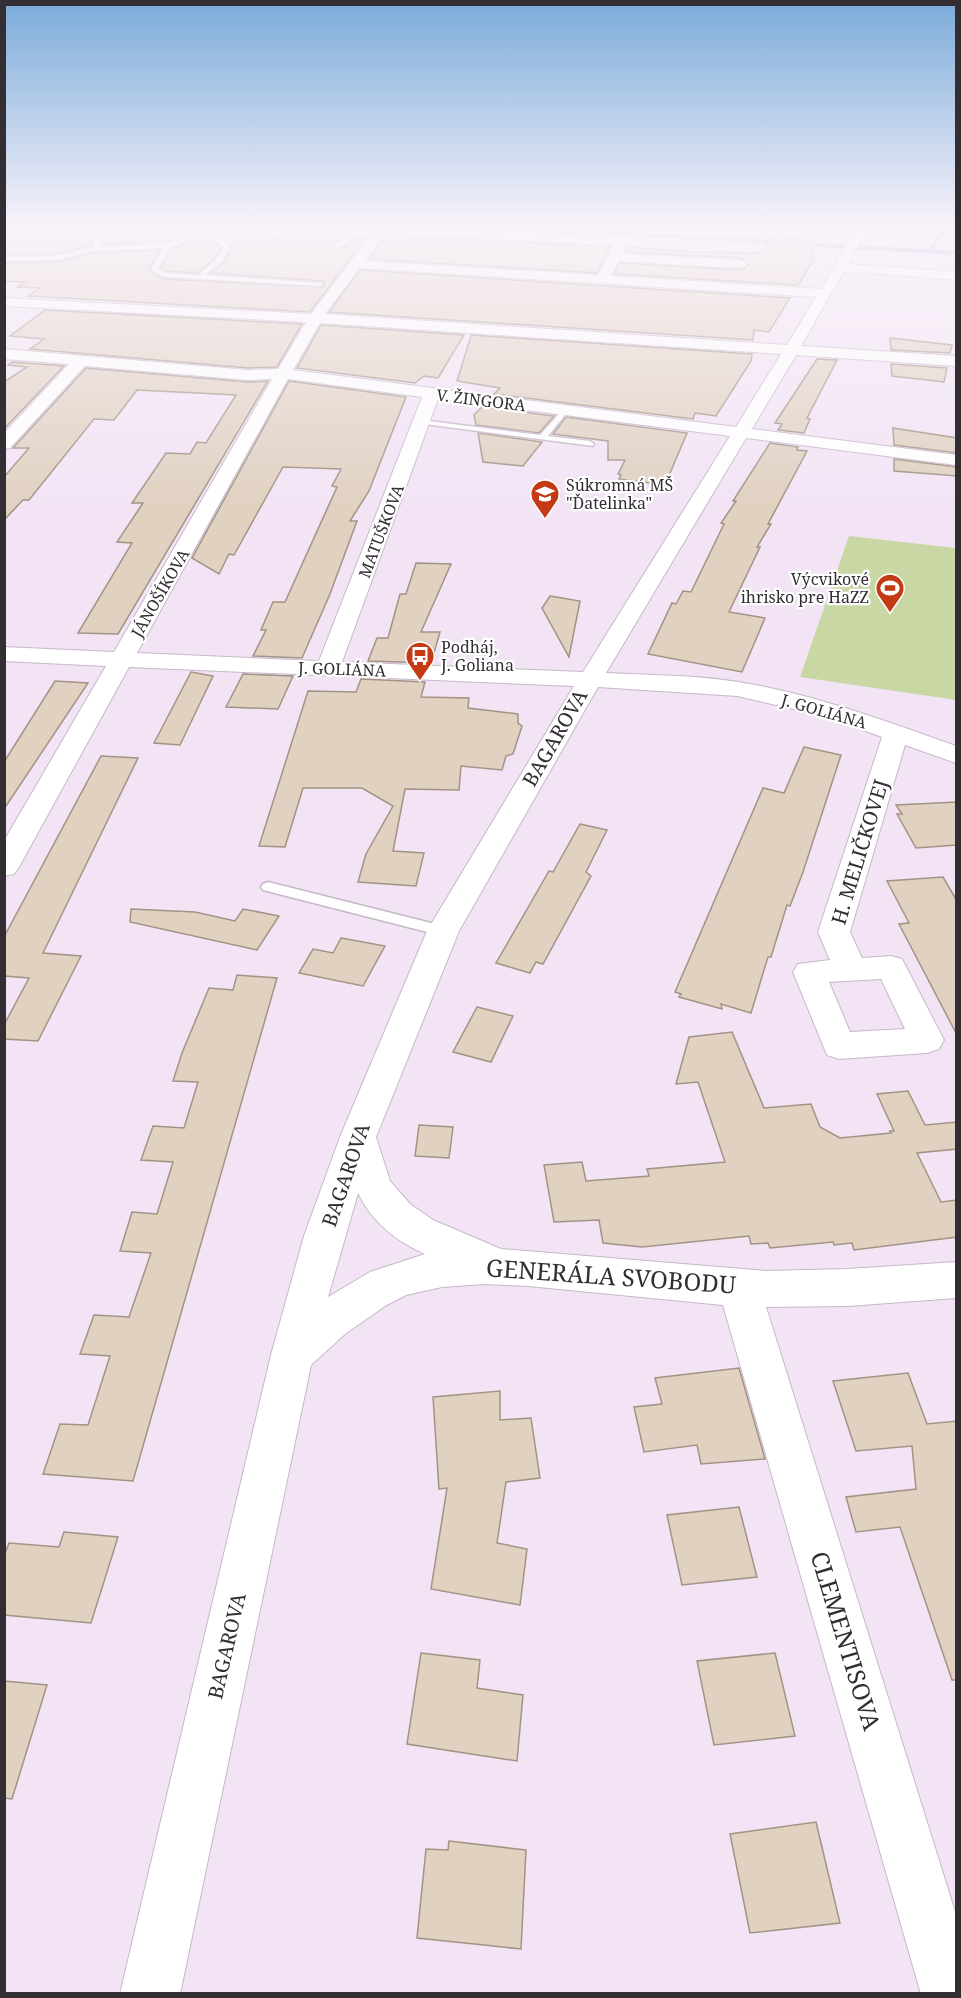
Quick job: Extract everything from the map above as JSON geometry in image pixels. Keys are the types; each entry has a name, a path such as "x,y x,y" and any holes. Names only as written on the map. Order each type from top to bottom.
{"street":[{"name":"JÁNOŠÍKOVA","path":"4,867 314,319"},
{"path":"334,319 957,361"},
{"name":"BAGAROVA","path":"150,1994 292,1355 324,1236 358,1137 443,931 589,681 808,319"},
{"name":"V. ŽINGORA","path":"4,354 248,375 284,374 957,460"},
{"path":"4,444 81,361"},
{"name":"MATUŠKOVA","path":"328,668 432,393"},
{"name":"J. GOLIÁNA","path":"4,654 738,689 792,700 896,733 957,756"},
{"name":"H. MELIČKOVEJ","path":"851,970 834,932 896,733"},
{"path":"358,1137 369,1174 385,1205 423,1234 451,1248 500,1265"},
{"name":"GENERÁLA SVOBODU","path":"292,1355 328,1320 367,1295 399,1280 438,1268 500,1265 740,1288 819,1289 957,1280"},
{"name":"CLEMENTISOVA","path":"740,1288 951,1994"}],"lane":[{"path":"542,438 565,410"},
{"path":"421,423 590,444"},
{"path":"268,887 443,931"}],"green space":[{"name":"Výcvikové ihrisko pre HaZZ","path":"849,536 956,548 956,700 800,677"}],"building":[{"path":"33,319 215,319 302,324 277,367 248,368 30,349 44,339 10,336"},
{"path":"439,319 777,319 769,332 754,330 753,340"},
{"path":"321,325 464,335 438,378 424,376 415,383 297,368"},
{"path":"471,335 752,354 751,361 716,416 695,413 693,419 494,394 500,388 457,381"},
{"path":"890,338 952,345 950,353 891,350"},
{"path":"817,359 837,360 807,418 810,419 804,433 778,430 782,424 775,423"},
{"path":"12,362 64,366 4,429 4,382 27,367 8,365"},
{"path":"891,364 947,368 944,382 892,376"},
{"path":"86,368 248,382 268,381 118,634 78,633 132,543 117,542 143,503 132,503 166,453 190,454 197,442 206,443 236,395 137,390 114,420 94,419 29,500 23,500 4,520 4,477 29,448 13,448"},
{"path":"289,381 406,397 369,491 350,521 357,521 330,594 302,658 253,656 266,630 261,630 273,602 285,602 337,487 332,486 341,469 283,467 234,555 229,554 219,574 192,558"},
{"path":"482,407 554,416 539,433 476,425 474,415"},
{"path":"566,417 687,433 665,485 619,479 621,475 618,474 625,460 608,460 608,441 553,434"},
{"path":"893,428 957,438 957,453 894,445"},
{"path":"478,433 542,442 523,466 483,462"},
{"path":"770,443 798,447 797,450 807,451 768,524 771,524 757,547 760,547 729,612 765,618 742,672 648,654 672,603 676,604 683,591 691,592 724,524 721,523"},
{"path":"894,459 957,467 957,476 894,471"},
{"path":"416,563 451,564 421,632 440,632 431,663 368,661 377,638 388,638 400,594 406,594"},
{"path":"550,596 580,601 569,657 542,608"},
{"path":"191,672 213,676 180,745 154,743"},
{"path":"243,674 293,676 278,709 226,707"},
{"path":"361,679 425,682 421,697 469,698 468,708 518,714 518,723 522,726 513,754 506,756 502,770 461,766 459,790 405,789 393,851 424,853 416,886 358,882 366,854 393,806 362,788 303,788 285,847 259,846 308,691 356,692"},
{"path":"55,681 88,683 4,809 4,762"},
{"path":"804,747 841,755 803,872 790,906 787,905 751,1013 721,1004 722,1009 679,997 681,994 675,992 763,788 784,793"},
{"path":"101,756 138,758 43,953 81,956 38,1041 4,1039 4,1025 29,978 4,976 4,937"},
{"path":"957,802 957,845 916,848 897,814 902,814 896,805"},
{"path":"580,824 607,830 586,872 591,876 543,964 536,962 530,973 496,963 549,871 553,872"},
{"path":"943,877 957,901 957,1035 899,924 909,923 887,881"},
{"path":"131,909 195,912 235,921 243,909 279,916 257,950 130,922"},
{"path":"341,938 385,946 363,986 299,973 313,949 333,953"},
{"path":"237,975 277,978 133,1481 43,1474 60,1424 88,1425 110,1356 80,1354 94,1315 129,1317 151,1253 120,1251 132,1212 157,1214 173,1162 141,1160 153,1126 184,1128 198,1082 173,1081 182,1053 209,988 233,990"},
{"path":"477,1007 513,1016 491,1062 453,1052"},
{"path":"732,1032 764,1108 811,1104 820,1127 840,1138 891,1133 890,1131 894,1131 877,1094 908,1091 925,1125 957,1122 957,1149 917,1153 941,1202 957,1200 957,1237 854,1250 852,1243 834,1245 833,1242 770,1248 768,1243 751,1244 749,1236 642,1247 603,1243 599,1220 554,1222 544,1165 582,1162 586,1181 649,1176 647,1169 725,1162 698,1082 676,1084 689,1037"},
{"path":"419,1125 453,1127 449,1158 415,1156"},
{"path":"739,1368 765,1459 701,1464 697,1445 644,1452 634,1407 662,1404 655,1378"},
{"path":"908,1373 927,1424 957,1421 957,1680 952,1680 900,1527 856,1532 846,1497 916,1489 912,1446 856,1451 833,1381"},
{"path":"500,1391 500,1420 531,1418 540,1478 506,1482 497,1543 527,1549 520,1605 431,1589 447,1488 439,1489 433,1397"},
{"path":"739,1507 757,1577 682,1585 667,1515"},
{"path":"64,1532 118,1537 91,1623 4,1615 4,1556 9,1543 59,1547"},
{"path":"421,1653 480,1660 477,1688 523,1695 517,1761 407,1744"},
{"path":"775,1653 795,1736 714,1745 697,1661"},
{"path":"4,1681 47,1685 12,1799 4,1798"},
{"path":"816,1822 840,1923 750,1933 730,1834"},
{"path":"449,1841 526,1850 521,1949 417,1938 426,1849 448,1850"}],"place":[{"name":"Súkromná MŠ \"Ďatelinka\"","path":"545,520"},
{"name":"Výcvikové ihrisko pre HaZZ","path":"890,614"},
{"name":"Podháj, J. Goliana","path":"420,682"}]}
